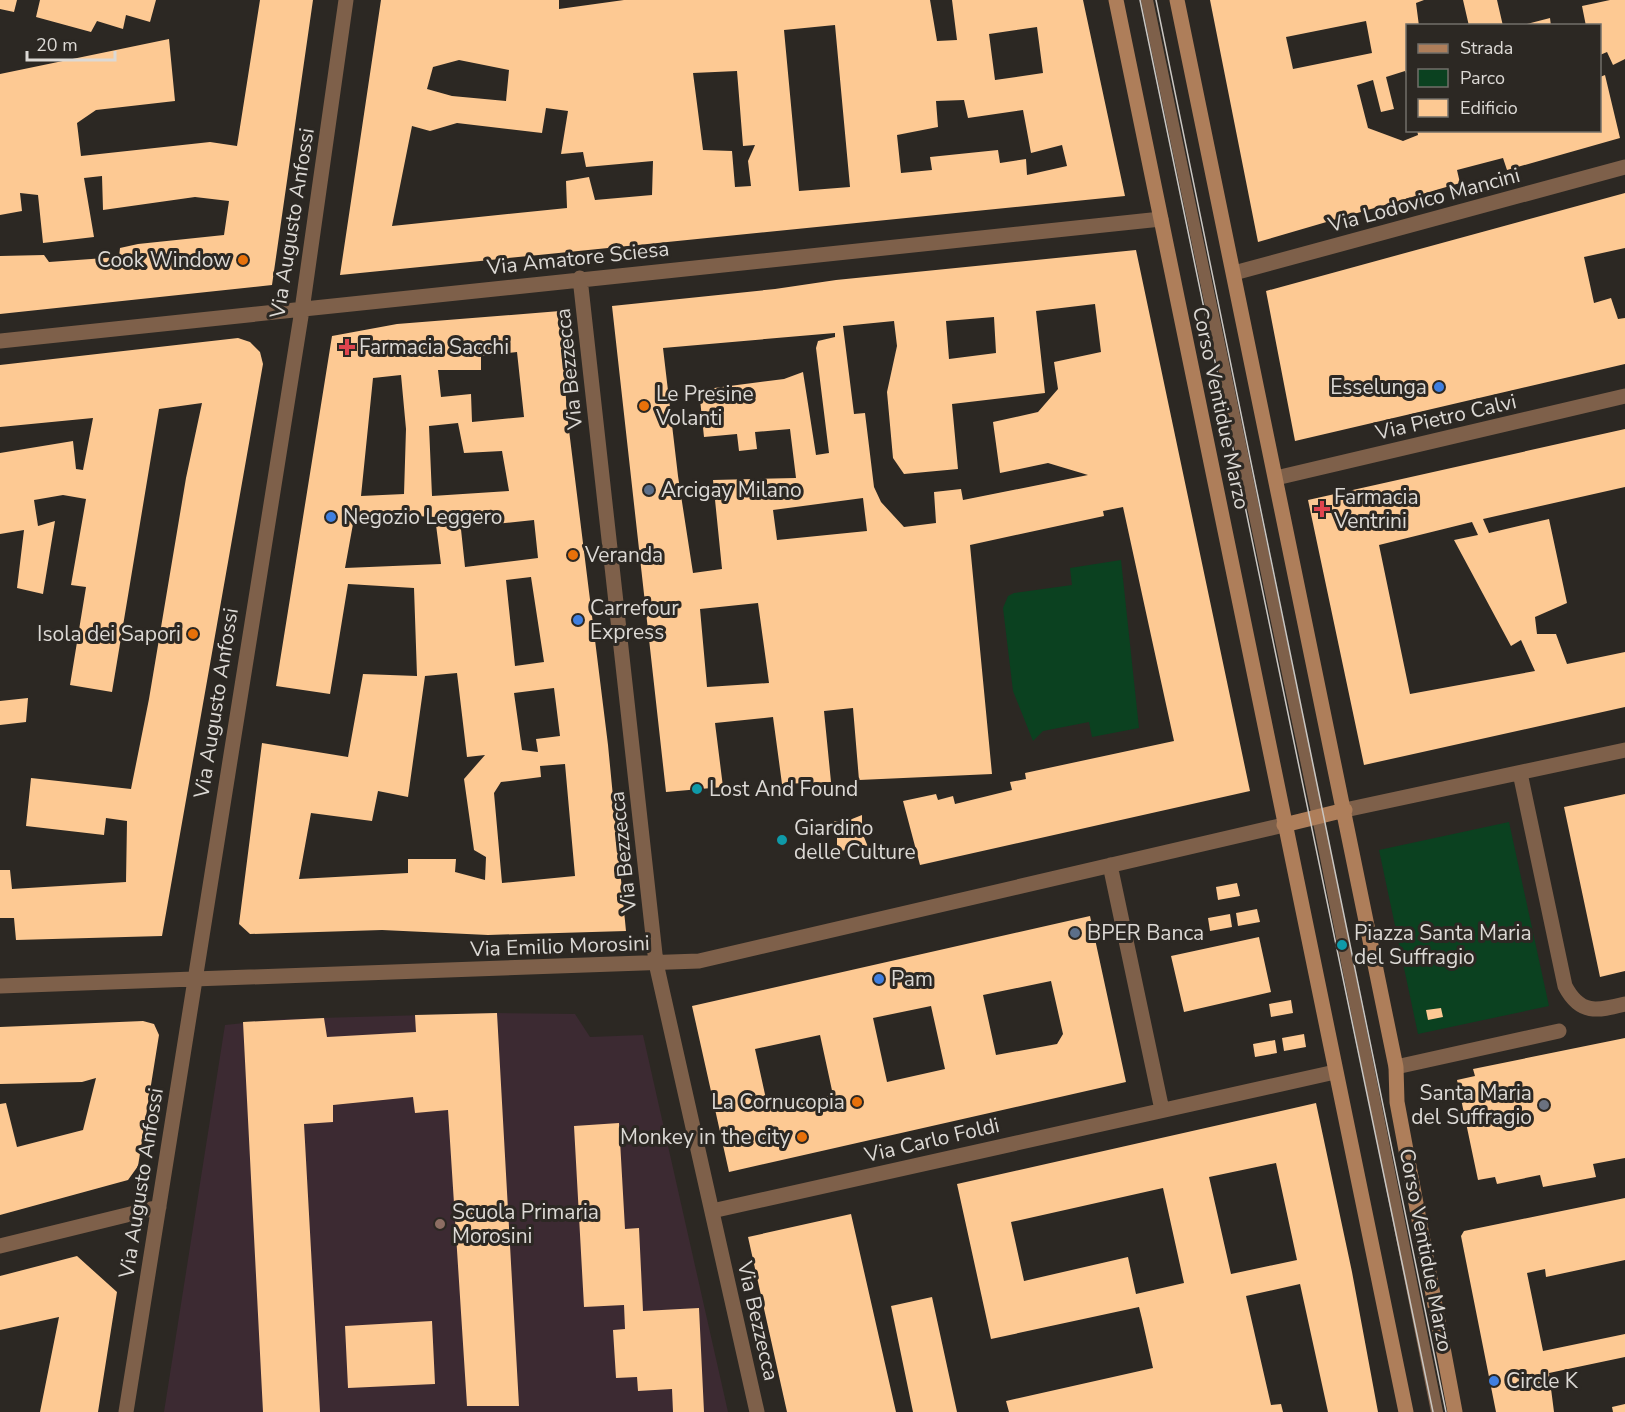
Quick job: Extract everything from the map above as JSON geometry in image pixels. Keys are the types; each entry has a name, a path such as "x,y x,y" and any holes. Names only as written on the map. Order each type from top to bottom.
{"main road":[{"name":"Corso Ventidue Marzo","path":"1116,0 1284,825"},
{"name":"Corso Ventidue Marzo","path":"1177,0 1345,810"},
{"path":"1396,1067 1345,810 1284,825 1406,1412"},
{"name":"Corso Ventidue Marzo","path":"1396,1067 1397,1102 1455,1412"}],"street":[{"name":"Via Augusto Anfossi","path":"126,1412 302,310 346,0"},
{"name":"Via Lodovico Mancini","path":"1234,273 1625,167"},
{"name":"Via Amatore Sciesa","path":"0,341 580,278 1161,219"},
{"name":"Via Bezzecca","path":"580,278 656,963 757,1412"},
{"name":"Via Pietro Calvi","path":"1276,478 1625,396"},
{"path":"1345,810 1625,750"},
{"path":"1520,773 1565,986 1572,998 1583,1007 1598,1011 1625,1004"},
{"path":"1284,825 1110,865 1162,1110 1335,1072"},
{"name":"Via Emilio Morosini","path":"0,986 699,961 1110,865"},
{"path":"1396,1067 1558,1031"},
{"name":"Via Carlo Foldi","path":"712,1211 1162,1110"},
{"path":"0,1246 159,1207"}],"lane":[{"path":"1147,0 1318,817"},
{"name":"Corso Ventidue Marzo","path":"1318,817 1437,1412"}],"shaded area":[{"name":"Scuola Primaria Morosini","path":"497,1013 575,1014 590,1037 643,1035 728,1412 164,1412 225,1025 284,1019"}],"green space":[{"path":"1121,560 1139,728 1092,737 1089,722 1043,731 1033,741 1013,691 1003,608 1008,596 1014,593 1072,585 1070,568"},
{"path":"1509,822 1549,1006 1418,1034 1379,850"}],"building":[{"path":"0,0 17,0 14,12 0,9"},
{"path":"40,0 156,0 150,22 126,15 123,29 97,21 91,32 36,17"},
{"path":"260,0 313,0 272,285 0,314 0,256 44,255 49,262 119,257 120,248 138,244 224,235 229,201 195,197 103,210 102,176 84,178 94,237 43,243 38,195 20,193 22,211 0,215 0,74 169,39 175,101 96,110 77,123 81,156 210,142 237,146"},
{"path":"381,0 559,0 559,9 624,0 930,0 937,41 957,40 952,0 1083,0 1125,196 340,275","holes":["835,25 850,187 799,191 784,30","1037,27 1043,73 995,80 989,34","459,60 509,70 506,101 452,96 427,89 433,67","737,71 743,146 755,145 748,161 751,186 735,187 732,151 703,150 693,73","964,100 968,118 1023,110 1031,153 1062,145 1067,166 1027,175 1026,159 1000,163 998,150 930,157 932,170 901,173 897,135 938,127 936,101","546,108 568,111 561,154 583,152 586,167 653,161 652,195 595,200 589,177 566,181 567,208 392,226 412,126 430,131 457,123 542,133"]},
{"path":"1210,0 1424,0 1416,3 1419,24 1406,24 1406,74 1405,71 1386,77 1394,109 1381,112 1373,80 1357,85 1368,128 1403,141 1418,135 1417,132 1601,132 1601,77 1605,75 1620,138 1507,170 1503,158 1457,170 1460,183 1258,242","holes":["1366,21 1372,53 1293,69 1286,37"]},
{"path":"1463,0 1497,0 1503,24 1469,24"},
{"path":"1610,0 1625,0 1625,59 1613,65 1607,52 1601,55 1601,24 1586,24 1582,6"},
{"path":"1550,18 1551,24 1527,24"},
{"path":"1625,193 1625,248 1584,257 1594,303 1611,298 1618,319 1625,318 1625,364 1295,441 1266,291"},
{"path":"1136,250 1250,791 920,865 903,801 936,794 938,800 953,796 955,804 1012,790 1010,782 1026,779 1025,773 1174,741 1123,507 1103,511 1104,516 970,545 992,774 859,780 853,708 824,711 831,782 782,784 773,717 715,723 723,787 666,792 612,306 775,289 836,280","holes":["1095,304 1101,352 1054,362 1058,389 1038,412 993,422 1000,473 1048,463 1088,475 963,500 961,489 934,492 936,523 904,527 881,502 874,487 865,413 854,414 843,326 894,321 897,346 887,392 893,458 904,474 958,469 952,404 1045,393 1036,311","994,317 996,353 949,359 946,321","835,333 835,337 818,341 816,348 829,453 816,455 803,372 784,379 699,390 704,437 737,434 739,451 757,449 755,432 790,429 796,478 713,480 722,569 693,573 678,476 663,348","863,498 867,531 777,540 773,510","758,603 769,683 707,687 700,609"]},
{"path":"560,311 567,414 608,745 626,931 488,935 382,930 250,934 239,924 262,743 348,757 363,674 417,676 414,588 348,584 330,694 276,686 332,336 397,324","holes":["517,352 524,417 472,422 471,394 441,397 438,370 481,370 481,356","401,375 406,429 404,494 361,496 373,378","458,423 464,453 502,451 509,491 432,496 429,426","355,513 435,517 441,564 345,568","495,516 495,524 534,520 538,558 465,567 460,520","531,577 544,662 515,666 506,580","457,673 467,757 485,755 464,779 474,850 486,857 485,880 455,872 456,859 408,859 408,873 299,879 311,813 372,821 378,791 408,797 425,676","554,688 560,736 536,739 538,752 522,750 514,693","565,764 575,876 502,883 494,793 501,782 541,777 540,766"]},
{"path":"238,338 250,342 260,352 263,364 162,936 16,940 14,918 0,918 0,870 10,870 12,889 126,882 127,821 106,818 104,835 26,826 31,778 131,789 149,699 186,478 202,403 159,409 112,692 70,685 86,587 71,585 86,499 63,495 34,500 38,526 55,521 43,594 17,588 24,530 0,534 0,453 73,441 76,469 83,470 93,418 0,427 0,365"},
{"path":"1625,429 1625,487 1483,519 1489,533 1549,519 1567,603 1535,617 1537,634 1556,634 1567,664 1625,652 1625,707 1364,765 1308,500","holes":["1472,522 1478,535 1454,540 1511,646 1521,640 1535,671 1410,694 1379,545"]},
{"path":"28,698 26,722 0,725 0,701"},
{"path":"1625,794 1625,971 1600,977 1564,807"},
{"path":"862,815 862,832 868,847 852,847 837,853 837,837 831,821 847,821"},
{"path":"1237,883 1240,896 1218,900 1216,887"},
{"path":"1257,909 1260,922 1238,926 1236,913"},
{"path":"1230,914 1232,927 1210,931 1208,918"},
{"path":"1090,916 1126,1082 729,1172 692,1006","holes":["1051,981 1063,1034 1057,1044 996,1055 983,995","931,1006 945,1069 887,1082 873,1018","820,1035 833,1095 768,1108 755,1049"]},
{"path":"1259,937 1271,992 1184,1012 1171,956"},
{"path":"1291,1000 1293,1013 1271,1017 1269,1004"},
{"path":"1441,1008 1443,1017 1428,1020 1426,1010"},
{"path":"497,1013 519,1406 467,1406 448,1110 415,1113 413,1097 333,1105 333,1122 304,1124 320,1412 263,1412 243,1022 324,1018 327,1037 416,1032 415,1015"},
{"path":"143,1021 154,1024 159,1035 138,1166 128,1180 0,1215 0,1104 6,1103 17,1147 83,1130 96,1078 82,1082 0,1084 0,1027"},
{"path":"1304,1034 1306,1047 1284,1051 1282,1038"},
{"name":"Santa Maria del Suffragio","path":"1625,1038 1625,1158 1593,1164 1596,1177 1543,1187 1540,1175 1497,1184 1495,1177 1478,1180 1457,1080 1475,1076 1473,1069"},
{"path":"1275,1040 1277,1053 1255,1057 1253,1044"},
{"path":"1316,1103 1352,1272 1378,1412 1328,1412 1300,1284 1246,1296 1271,1405 1281,1404 1283,1412 1009,1412 1006,1401 1153,1368 1142,1319 1139,1307 991,1339 957,1184","holes":["1276,1163 1297,1260 1231,1274 1209,1177","1163,1188 1184,1283 1136,1294 1128,1257 1024,1281 1011,1222"]},
{"path":"619,1123 625,1229 639,1228 643,1311 699,1308 704,1412 673,1412 672,1389 638,1391 637,1377 616,1378 613,1330 625,1329 624,1305 584,1307 574,1126"},
{"path":"1625,1198 1625,1260 1546,1277 1545,1269 1527,1273 1543,1351 1625,1334 1625,1357 1549,1373 1554,1412 1496,1412 1461,1236 1464,1231"},
{"path":"851,1214 896,1412 787,1412 748,1237"},
{"path":"77,1256 117,1292 98,1412 40,1412 59,1317 0,1330 0,1276"},
{"path":"932,1297 957,1412 913,1412 891,1306"},
{"path":"432,1321 435,1384 348,1388 345,1326"},
{"path":"1625,1404 1625,1412 1613,1412 1612,1407"}],"tram line":[{"path":"1140,0 1433,1412"},
{"path":"1156,0 1446,1412"}],"place":[{"name":"Cook Window","path":"243,260"},
{"name":"Farmacia Sacchi","path":"347,347"},
{"name":"Esselunga","path":"1439,387"},
{"name":"Le Presine Volanti","path":"644,406"},
{"name":"Arcigay Milano","path":"649,490"},
{"name":"Farmacia Ventrini","path":"1322,509"},
{"name":"Negozio Leggero","path":"331,517"},
{"name":"Veranda","path":"573,555"},
{"name":"Carrefour Express","path":"578,620"},
{"name":"Isola dei Sapori","path":"193,634"},
{"name":"Lost And Found","path":"697,789"},
{"name":"Giardino delle Culture","path":"782,840"},
{"name":"BPER Banca","path":"1075,933"},
{"name":"Piazza Santa Maria del Suffragio","path":"1342,945"},
{"name":"Pam","path":"879,979"},
{"name":"La Cornucopia","path":"857,1102"},
{"name":"Santa Maria del Suffragio","path":"1544,1105"},
{"name":"Monkey in the city","path":"802,1137"},
{"name":"Scuola Primaria Morosini","path":"440,1224"},
{"name":"Circle K","path":"1494,1381"}]}
